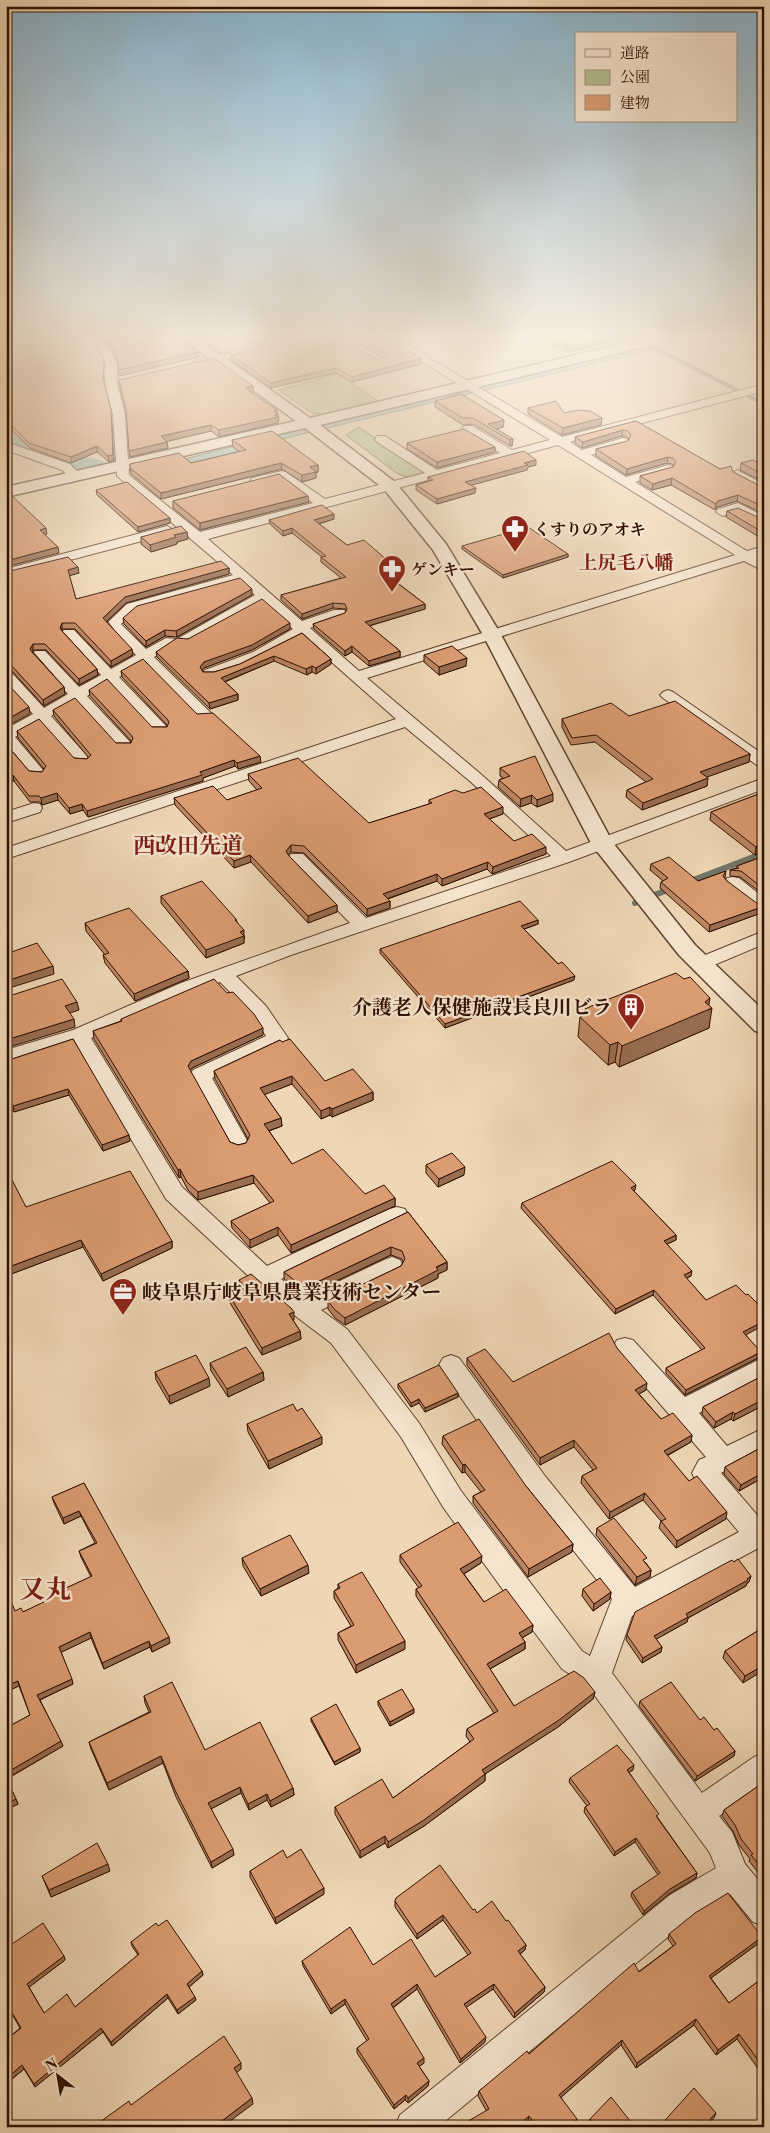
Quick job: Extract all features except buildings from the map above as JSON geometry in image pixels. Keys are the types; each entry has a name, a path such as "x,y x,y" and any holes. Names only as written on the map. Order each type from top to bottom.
{"street":[{"path":"121,435 123,476 198,537 302,627 407,721 477,779 564,858"},
{"path":"6,492 283,435"},
{"path":"323,435 389,485 440,548 491,633 603,845 700,964 764,1025"},
{"path":"477,435 508,453"},
{"path":"549,435 764,568"},
{"path":"198,537 579,435"},
{"path":"381,439 433,473"},
{"path":"580,454 623,442"},
{"path":"6,446 66,467 76,476"},
{"path":"624,481 668,468"},
{"path":"737,474 764,489"},
{"path":"244,484 282,475 322,503"},
{"path":"159,505 178,500"},
{"path":"723,512 738,507 764,522"},
{"path":"6,573 184,526"},
{"path":"358,676 491,633 764,550"},
{"path":"205,716 112,624 132,607 243,577"},
{"path":"37,773 6,736 144,656 177,641 264,595"},
{"path":"210,673 258,655 302,627 338,614"},
{"path":"69,633 160,729"},
{"path":"40,654 124,745"},
{"path":"6,675 82,760"},
{"path":"668,695 764,762"},
{"path":"6,854 407,721"},
{"path":"6,1057 80,1035 188,987 223,974 603,845 764,783"},
{"path":"6,818 34,808"},
{"path":"297,858 363,925"},
{"path":"733,882 764,907"},
{"path":"700,964 764,937"},
{"path":"223,974 259,1010 278,1038 200,1075 239,1144"},
{"path":"80,1035 174,1193 281,1293 339,1336 410,1430 452,1499 539,1618 572,1660 597,1676 722,1843 734,1875 764,1911"},
{"path":"264,1276 397,1215"},
{"path":"302,1308 392,1266"},
{"path":"625,1347 724,1460"},
{"path":"451,1365 536,1484 630,1603"},
{"path":"682,1410 764,1367"},
{"path":"597,1676 621,1608 758,1535 705,1473 708,1468 764,1438"},
{"path":"699,1813 764,1767"},
{"path":"415,2126 681,1906 734,1875"}],"green space":[{"path":"346,435 370,435 425,473 407,477 398,474"}],"shaded area":[{"path":"278,435 300,435 158,473 151,468"}],"waterway":[{"path":"6,438 47,454 94,466"},
{"path":"688,882 764,853"},
{"path":"635,903 672,888"}],"place":[{"name":"くすりのアオキ","path":"515,553"},
{"name":"ゲンキー","path":"392,593"},
{"name":"介護老人保健施設長良川ビラ","path":"631,1031"},
{"name":"岐阜県庁岐阜県農業技術センター","path":"123,1316"}],"district":[{"name":"上尻毛八幡","path":"626,562"},
{"name":"西改田先道","path":"188,845"},
{"name":"又丸","path":"45,1589"}]}
